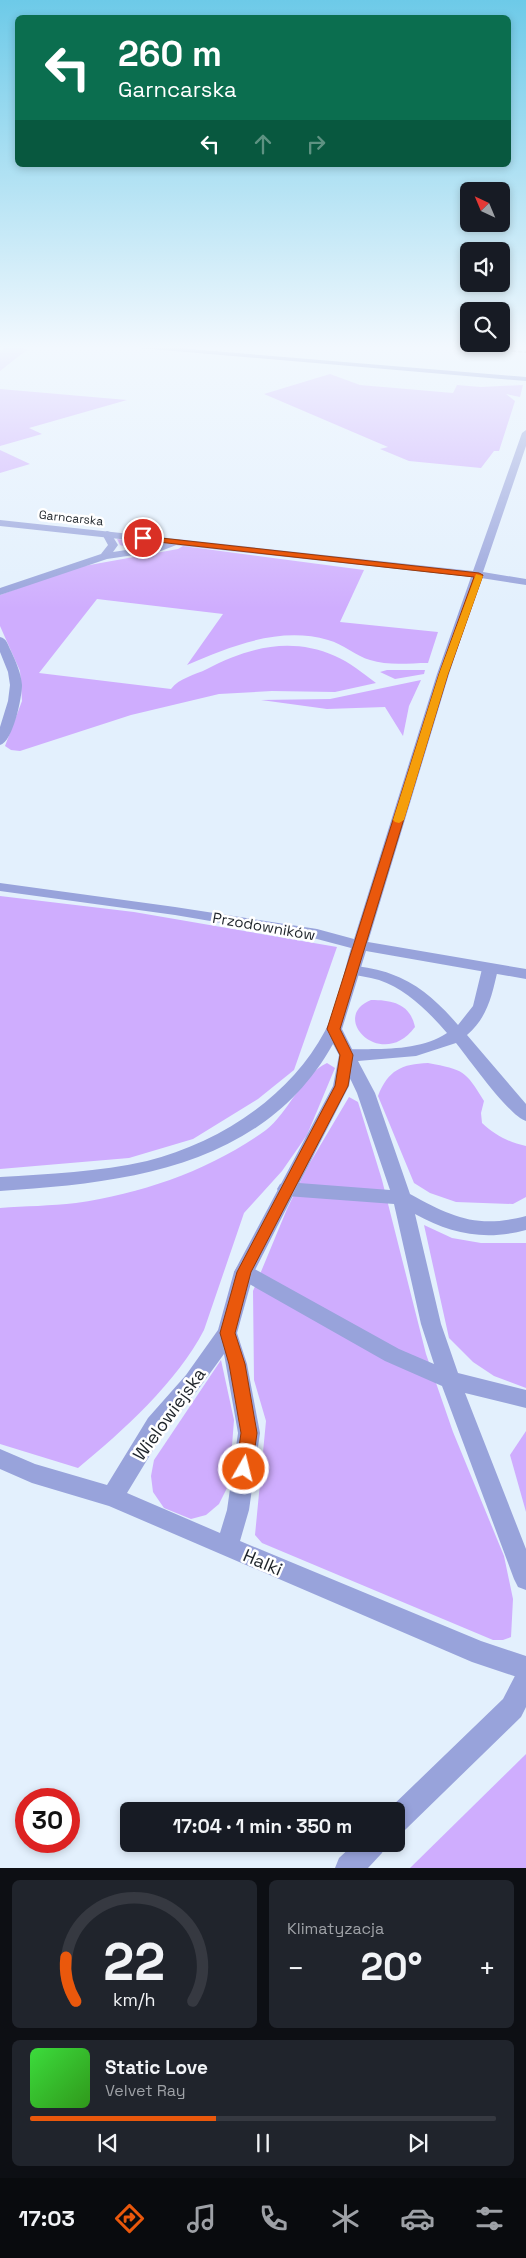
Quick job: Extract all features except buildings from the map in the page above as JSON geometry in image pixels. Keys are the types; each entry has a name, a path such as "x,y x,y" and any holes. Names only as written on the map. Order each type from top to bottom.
{"street":[{"path":"0,1184 68,1180 118,1172 165,1162 203,1147 245,1126 275,1102 305,1074 320,1054 334,1029 443,674 479,575 526,434"},
{"name":"Garncarska","path":"0,523 479,575 526,582"},
{"path":"105,556 113,544 107,534"},
{"path":"0,592 105,556 162,548 180,542"},
{"path":"0,640 15,675 16,689 6,729 0,741"},
{"name":"Przodowników","path":"0,887 203,915 317,934 359,945 526,974"},
{"path":"347,1055 389,1056 421,1051 458,1034 476,1017 490,969"},
{"path":"353,970 390,979 419,995 458,1034 526,1115"},
{"path":"334,1029 366,1093 402,1198 431,1324 450,1380 526,1579"},
{"name":"Wielowiejska","path":"112,1496 156,1425 193,1382 228,1333 244,1272 341,1086 347,1055"},
{"path":"286,1189 402,1198 440,1219 468,1228 515,1226 526,1223"},
{"path":"244,1272 392,1355 450,1380 526,1399"},
{"path":"226,1547 238,1510 249,1433 237,1364 228,1333"},
{"name":"Halki","path":"0,1459 32,1473 112,1496 226,1547 481,1653 526,1668"},
{"path":"405,1812 512,1708 526,1681"},
{"path":"349,1868 365,1852"}],"shaded area":[{"path":"0,434 41,434 0,446"},
{"path":"358,434 504,434 499,451 494,451 481,468 409,461 380,449 388,447"},
{"path":"0,450 30,464 0,473"},
{"path":"117,539 163,544 133,549 120,545"},
{"path":"183,546 364,570 340,622 438,632 428,663 391,664 377,662 328,640 292,635 256,640 238,645 187,665 223,614 97,599 39,673 171,689 183,679 238,655 253,650 285,646 318,650 335,656 376,683 335,692 272,691 219,694 131,715 20,751 11,750 5,746 22,701 20,671 0,626 0,595 73,568 178,549"},
{"path":"387,670 425,670 424,674 395,679 380,672"},
{"path":"421,680 409,706 403,736 385,707 327,709 261,700 330,699"},
{"path":"0,896 134,912 337,947 294,1070 258,1099 193,1139 129,1158 0,1169"},
{"path":"371,1000 393,1002 405,1008 413,1019 415,1027 402,1039 388,1044 375,1043 364,1037 357,1028 355,1018 359,1008"},
{"path":"327,1063 335,1068 307,1135 282,1171 244,1213 204,1330 180,1368 164,1387 130,1422 78,1468 0,1444 0,1208 67,1204 101,1199 151,1186 199,1168 245,1144 266,1130 274,1123 311,1075"},
{"path":"428,1063 457,1070 467,1077 484,1101 481,1113 482,1123 502,1138 526,1146 526,1197 513,1204 456,1202 430,1193 414,1183 378,1096 386,1080 397,1070 411,1065"},
{"path":"349,1097 358,1102 382,1180 426,1354 453,1432 504,1556 513,1599 511,1637 503,1640 493,1640 262,1543 255,1535 266,1421 254,1380 253,1291 287,1209 308,1166"},
{"path":"424,1225 452,1238 481,1243 526,1243 526,1388 494,1376 473,1362 449,1338"},
{"path":"221,1360 234,1420 229,1484 219,1504 206,1515 191,1519 164,1508 153,1492 151,1476 154,1460"},
{"path":"526,1431 526,1512 510,1455"},
{"path":"526,1754 526,1868 410,1868"}],"slow traffic":[{"path":"399,820 443,674 479,576"}],"route":[{"path":"143,538 479,575 443,674 334,1029 347,1055 341,1086 244,1272 228,1333 237,1364 249,1433 244,1469"}]}
